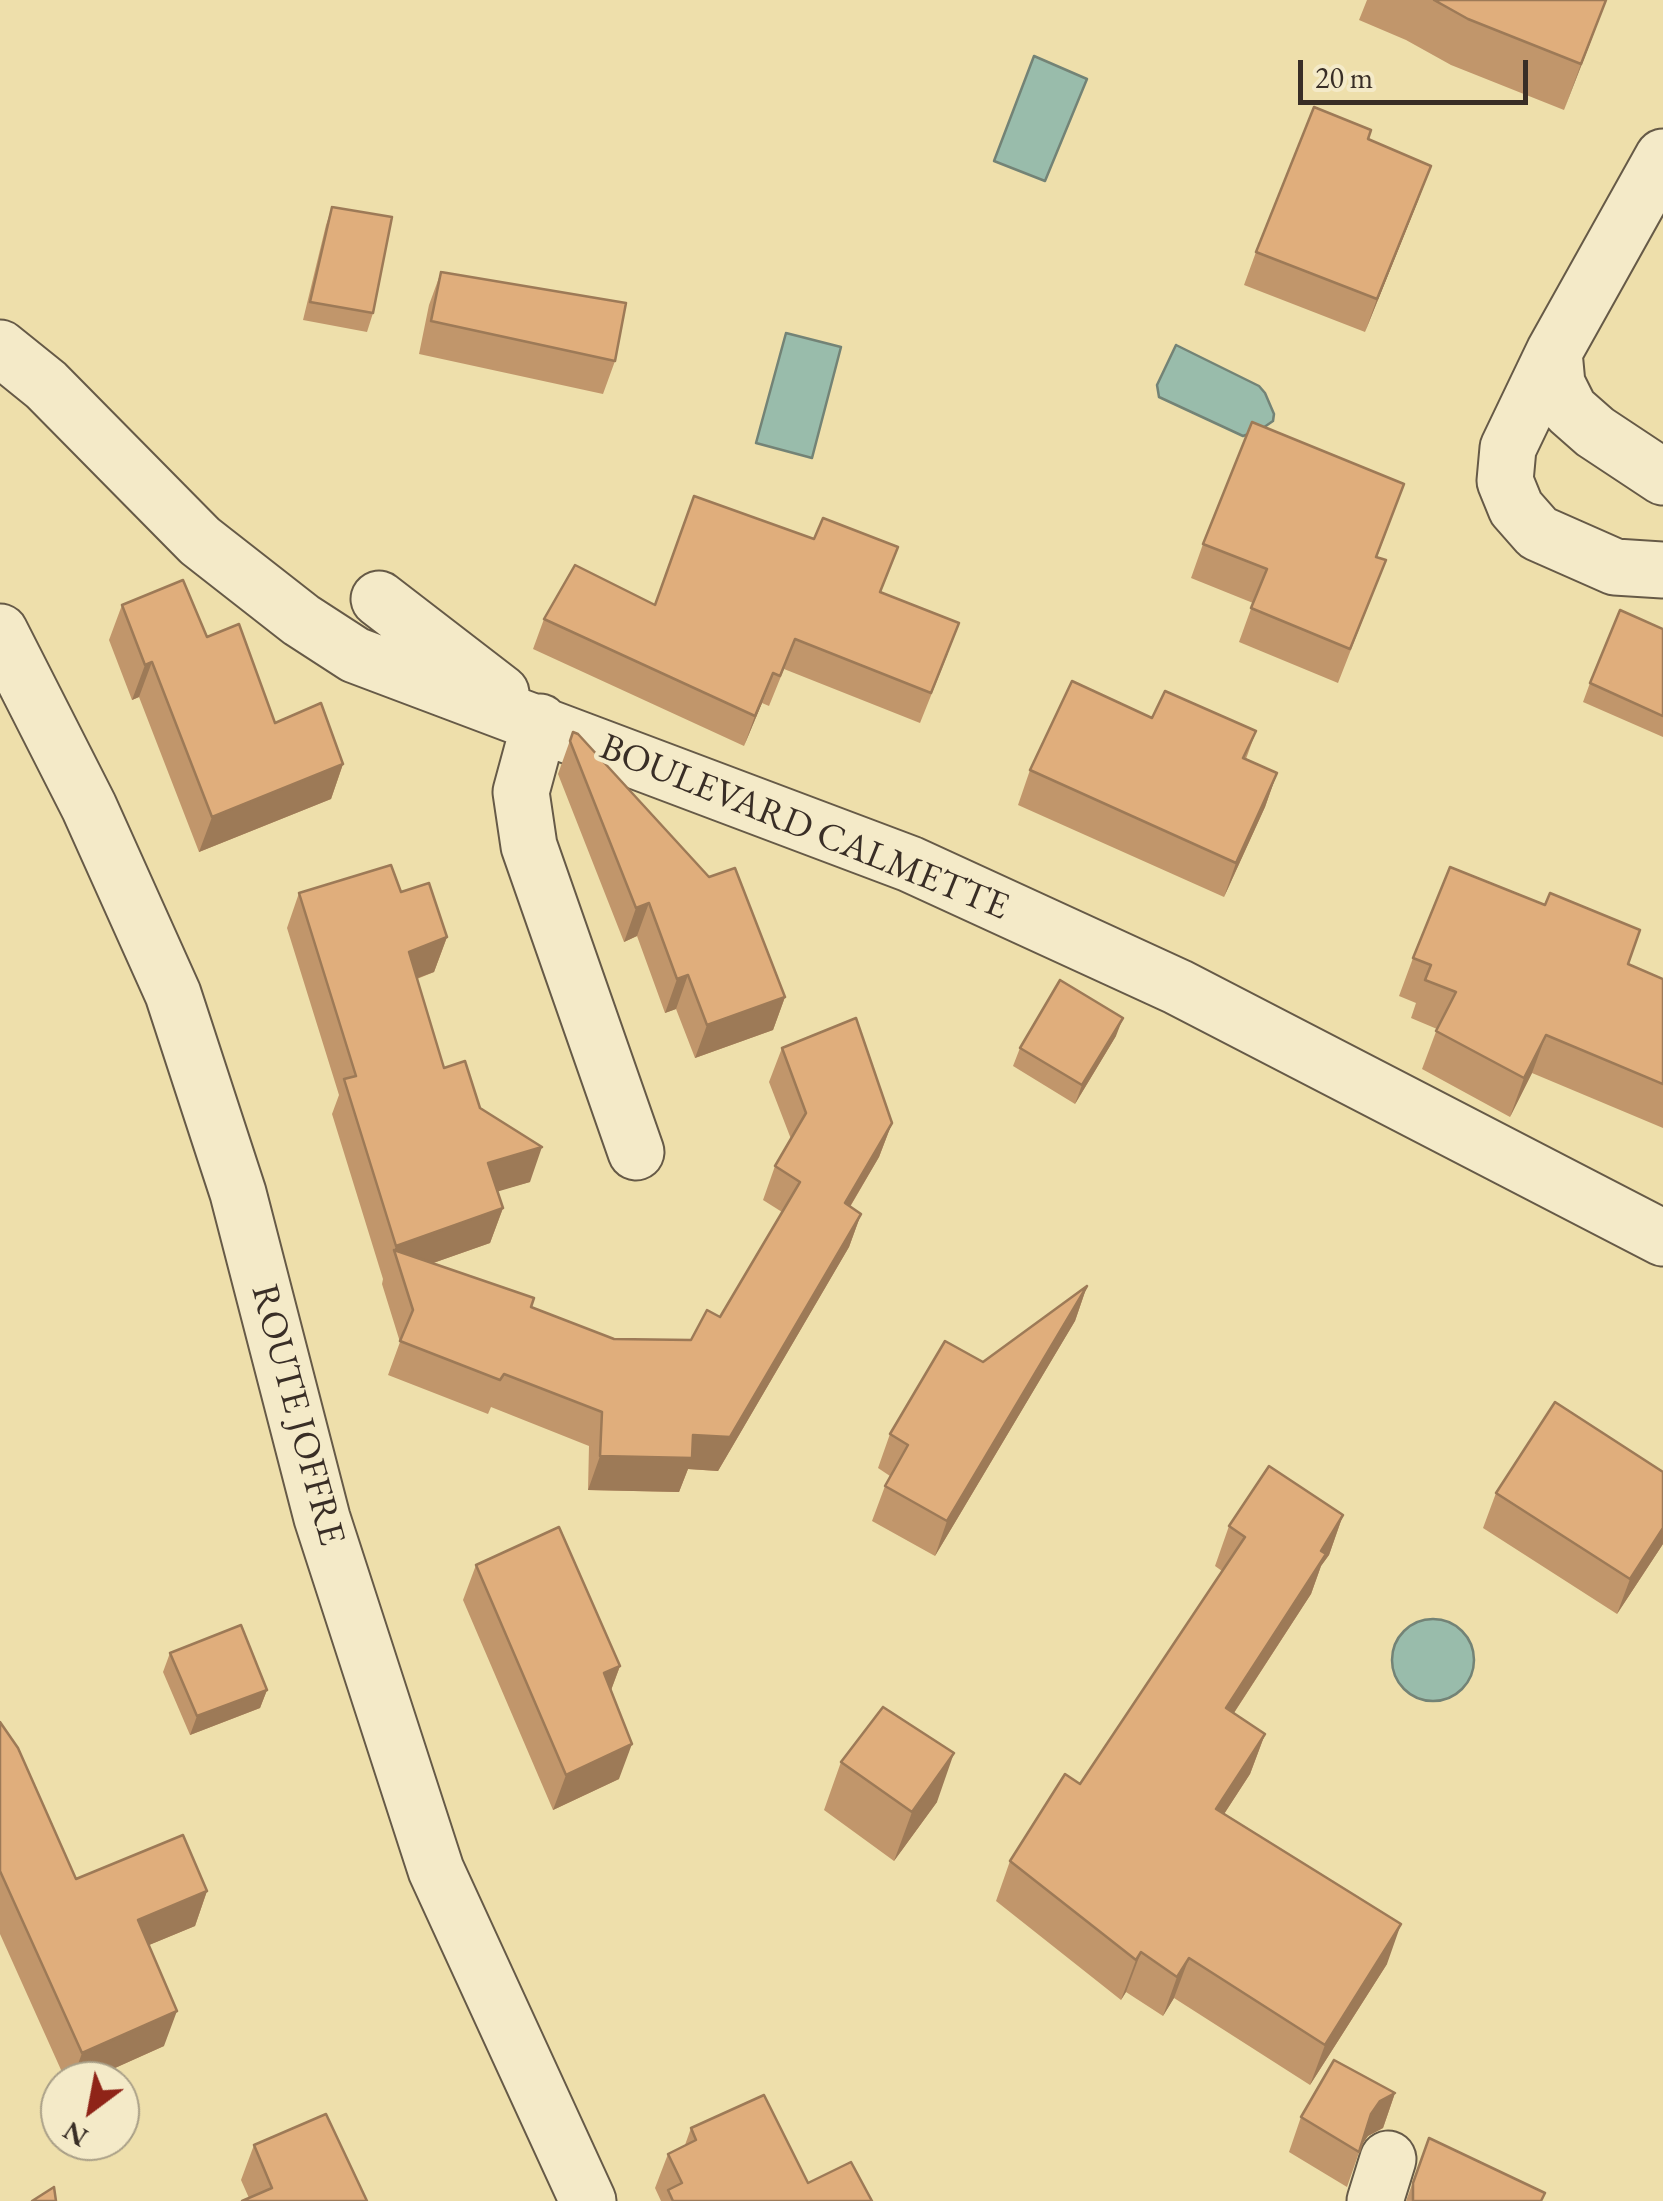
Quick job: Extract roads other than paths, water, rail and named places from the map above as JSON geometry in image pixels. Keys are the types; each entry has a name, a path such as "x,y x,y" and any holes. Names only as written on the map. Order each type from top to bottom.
{"street":[{"path":"1663,157 1554,352 1508,448 1505,480 1516,508 1538,533 1614,567 1663,570"},
{"name":"BOULEVARD CALMETTE","path":"0,348 46,385 200,541 302,620 356,655 928,872 1178,988 1663,1238"},
{"path":"1554,352 1557,384 1570,410 1595,432 1663,477"},
{"path":"379,599 540,722 521,792 529,846 636,1152"},
{"name":"ROUTE JOFFRE","path":"0,632 89,807 173,994 238,1193 322,1518 436,1870 588,2201"}]}
